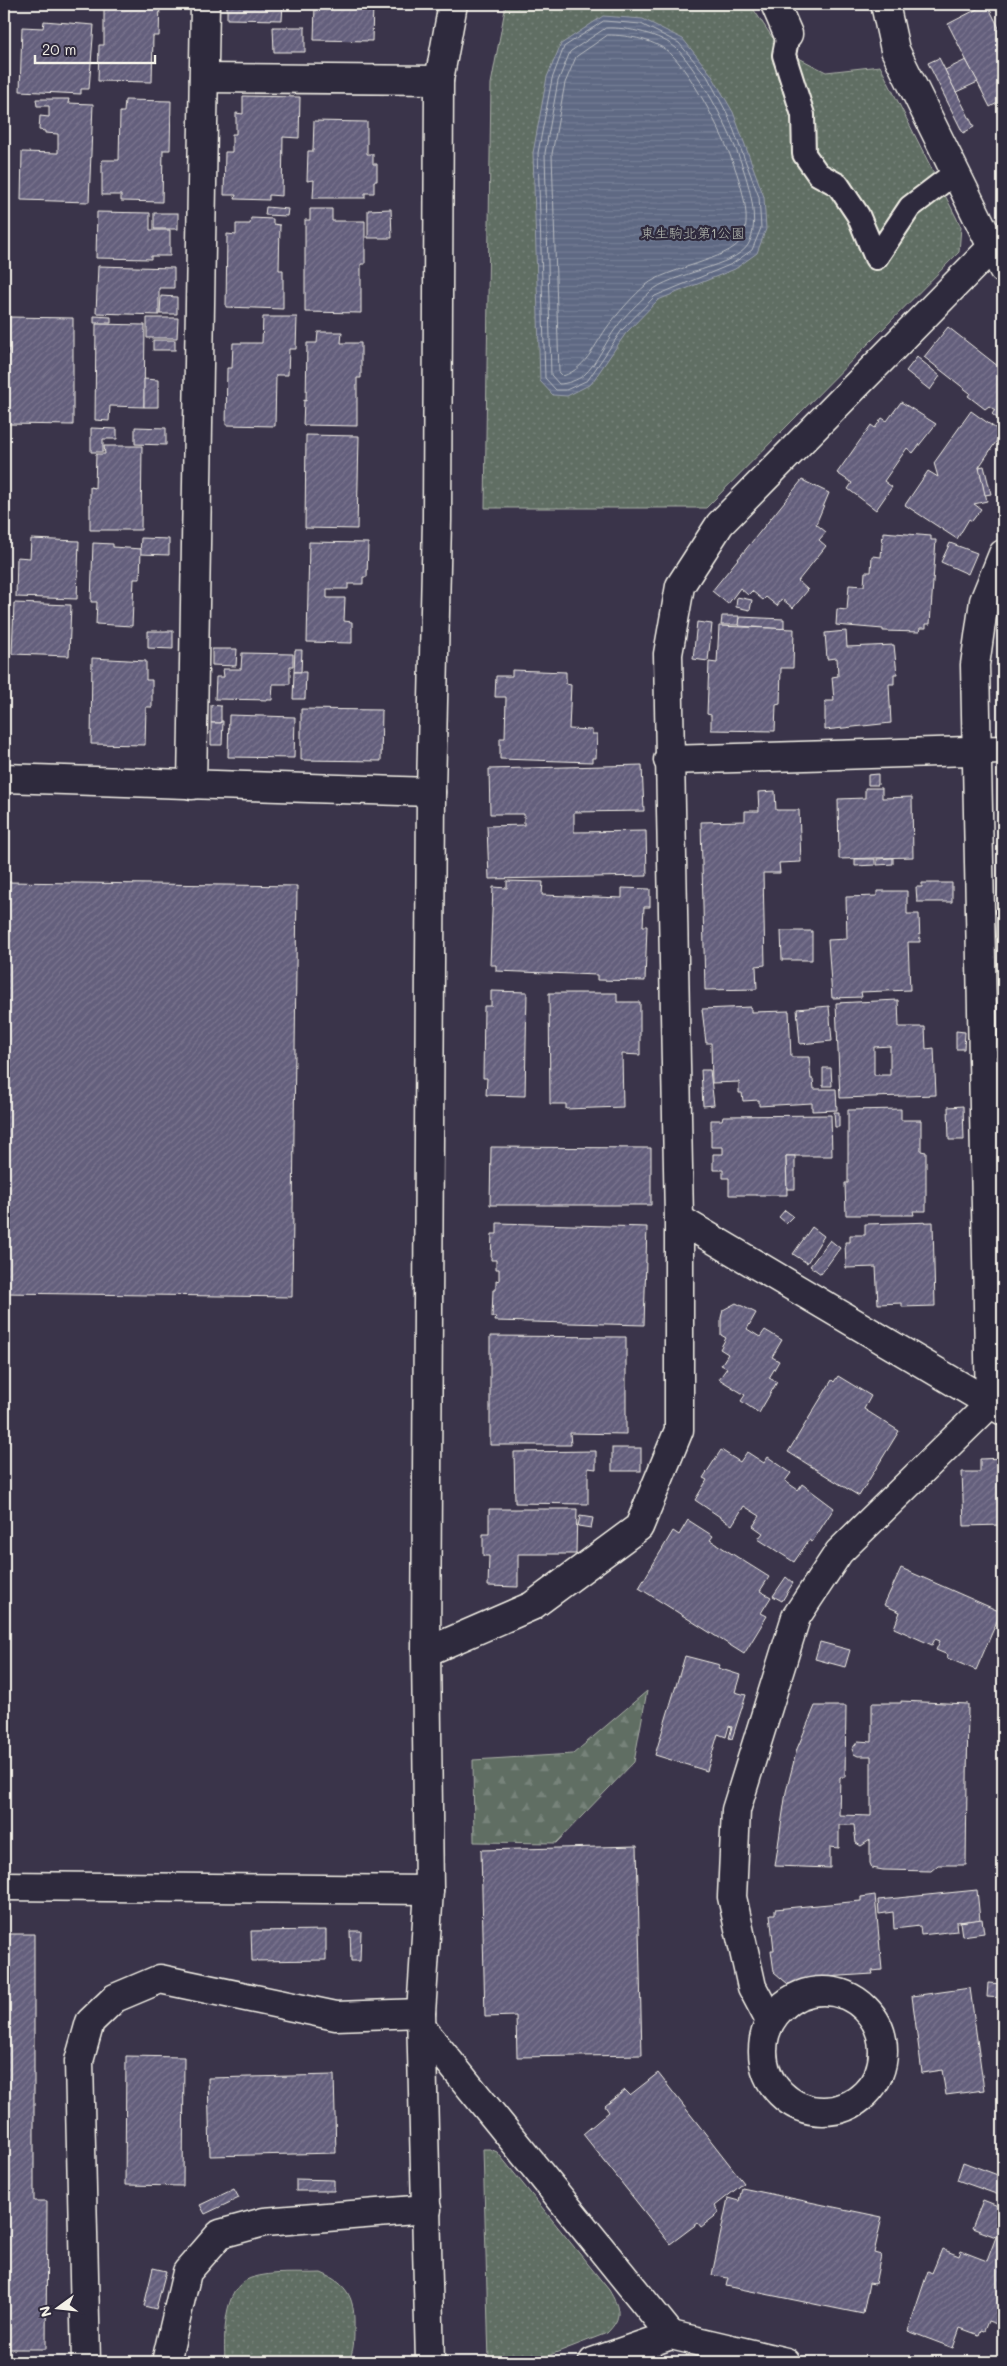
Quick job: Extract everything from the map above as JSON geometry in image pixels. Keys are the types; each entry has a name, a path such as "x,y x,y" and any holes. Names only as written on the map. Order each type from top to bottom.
{"street":[{"path":"192,785 205,4"},
{"path":"430,2362 422,2020 429,1890 426,1652 431,792 437,520 439,80 453,4"},
{"path":"774,4 788,34"},
{"path":"426,1652 532,1606 639,1527 679,1430 679,1219 668,760 668,654 680,586 720,524 1000,250 956,172 895,50 885,4"},
{"path":"204,78 439,80"},
{"path":"770,2021 782,2005 795,1997 815,1990 845,1994 863,2006 879,2030 884,2051 880,2071 868,2092 852,2104 832,2112 820,2113 799,2108 782,2096 765,2072 762,2050 770,2021 752,1987 732,1898 736,1810 796,1617 839,1552 997,1407 990,751 975,665 984,601 1003,554"},
{"path":"668,760 990,751"},
{"path":"4,778 431,792"},
{"path":"679,1219 997,1407"},
{"path":"4,1886 429,1890"},
{"path":"86,2362 79,2061 90,2022 115,1998 160,1980 336,2016 422,2020 671,2334"},
{"path":"166,2362 187,2272 220,2234 264,2222 427,2209"},
{"path":"174,2332 179,2362"},
{"path":"593,2362 671,2334 786,2362"}],"lane":[{"path":"788,34 784,55 803,115 804,154 818,174 838,185 858,215 876,258 910,207 956,172"}],"green space":[{"name":"東生駒北第1公園","path":"506,4 750,4 772,37 791,54 826,72 880,66 961,227 959,252 706,508 485,508 491,84"},
{"path":"647,1691 634,1762 556,1843 474,1842 473,1760 573,1754"},
{"path":"483,2149 497,2152 609,2290 616,2302 618,2317 607,2333 532,2362 489,2362"},
{"path":"321,2273 338,2282 344,2288 351,2301 354,2318 354,2342 348,2362 225,2362 227,2315 230,2302 242,2283 251,2278 268,2274"}],"water":[{"path":"603,16 643,19 683,39 711,74 733,112 764,197 766,229 757,253 735,269 658,300 626,333 591,384 567,396 553,395 540,381 533,153 547,77 561,44"}],"building":[{"path":"104,4 160,4 159,36 153,36 152,82 98,81 99,45 104,45"},
{"path":"227,4 283,4 282,20 227,19"},
{"path":"315,4 373,4 372,41 314,40"},
{"path":"987,4 1003,36 1003,100 990,107 948,24"},
{"path":"44,21 94,25 89,89 81,89 81,94 20,91 22,27 43,28"},
{"path":"273,27 305,27 305,52 274,52"},
{"path":"939,58 974,127 963,133 928,63"},
{"path":"966,60 978,82 956,92 945,70"},
{"path":"243,96 300,97 299,138 283,137 282,196 269,195 269,200 235,199 236,195 224,195 225,152 232,152 232,134 236,134 236,113 243,114"},
{"path":"36,99 69,99 68,103 93,104 89,202 21,200 22,152 58,153 58,134 45,133 45,131 39,130 40,116 49,117 49,106 37,106"},
{"path":"125,100 171,101 170,150 163,150 162,202 121,201 121,195 102,195 102,160 119,160 120,112 124,112"},
{"path":"314,121 367,122 367,154 373,154 373,164 377,164 377,181 374,181 374,193 365,193 365,198 313,198 314,180 307,181 308,151 313,151"},
{"path":"266,207 288,209 287,216 265,215"},
{"path":"310,209 332,209 332,221 365,221 365,264 361,264 361,313 305,312 305,220 310,220"},
{"path":"391,209 392,238 368,238 368,210"},
{"path":"97,212 150,213 150,230 170,230 170,256 151,256 151,259 96,258"},
{"path":"154,213 178,213 178,229 154,229"},
{"path":"251,218 273,219 273,224 280,225 279,270 283,270 283,309 226,307 227,234 236,235 236,224 250,224"},
{"path":"98,266 174,268 174,288 159,288 159,315 96,313"},
{"path":"161,296 177,297 177,314 160,314"},
{"path":"94,316 111,317 111,323 94,323"},
{"path":"9,317 73,318 73,425 8,424"},
{"path":"263,317 297,317 296,349 289,349 288,375 276,375 275,426 226,425 227,368 232,368 233,343 262,343"},
{"path":"147,318 178,318 177,338 147,338"},
{"path":"96,324 145,325 144,407 110,406 109,421 95,420"},
{"path":"948,327 1003,370 1003,423 992,414 995,410 989,406 985,409 968,396 970,393 924,357"},
{"path":"318,332 342,332 341,343 361,343 361,378 357,378 357,426 303,425 304,400 306,401 307,343 317,343"},
{"path":"153,340 175,340 175,350 153,350"},
{"path":"917,357 940,376 930,390 906,371"},
{"path":"144,379 158,380 158,407 144,407"},
{"path":"901,402 936,424 913,453 907,448 884,481 892,487 876,510 848,489 852,483 837,473 871,425 875,428 882,418 887,421"},
{"path":"971,411 1002,433 979,467 987,501 974,504 981,509 972,521 969,519 957,539 905,505 928,471 938,477 934,463"},
{"path":"135,427 166,428 166,445 135,444"},
{"path":"91,428 117,429 117,439 103,439 103,452 91,452"},
{"path":"306,435 359,436 357,529 305,528"},
{"path":"104,446 142,446 141,530 90,530 90,487 95,488 96,454 105,454"},
{"path":"984,466 991,494 985,495 979,467"},
{"path":"802,480 829,493 816,524 826,532 819,540 826,546 798,581 808,590 793,608 782,599 777,606 766,597 763,600 752,591 748,595 740,588 728,604 712,591"},
{"path":"883,532 931,536 931,540 936,540 930,624 926,624 926,628 920,628 919,632 883,631 883,629 836,625 837,609 847,610 849,585 864,586 865,572 871,572 872,556 881,557"},
{"path":"141,538 169,539 169,555 140,554"},
{"path":"31,539 79,541 77,599 16,597 17,557 30,558"},
{"path":"309,542 368,543 367,577 363,577 363,584 348,584 348,589 327,589 327,598 345,598 344,621 352,622 352,643 307,642"},
{"path":"93,543 141,549 140,579 134,579 132,626 96,624 97,602 91,602"},
{"path":"950,543 977,553 968,574 941,562"},
{"path":"737,597 752,600 750,610 736,607"},
{"path":"14,603 71,605 69,656 12,654"},
{"path":"722,616 739,616 738,625 721,625"},
{"path":"740,617 784,619 784,629 739,626"},
{"path":"697,622 712,624 708,661 693,659"},
{"path":"719,626 794,629 793,668 781,668 780,704 776,705 775,731 711,730 711,715 707,714 709,662 717,663"},
{"path":"148,631 173,631 173,649 148,648"},
{"path":"846,631 847,647 894,645 897,674 894,674 894,684 889,684 891,723 825,730 825,701 834,701 832,677 838,676 837,658 827,659 825,633"},
{"path":"212,649 237,649 236,666 212,665"},
{"path":"295,650 302,650 301,672 294,672"},
{"path":"242,653 293,654 293,666 290,666 290,684 273,684 272,700 215,699 216,677 224,677 223,669 241,669"},
{"path":"92,658 146,661 146,680 152,680 152,707 146,707 145,745 91,744"},
{"path":"512,670 566,672 566,684 571,685 569,729 592,730 592,734 597,734 596,758 592,758 592,762 500,759 500,738 505,738 506,697 495,697 496,676 512,676"},
{"path":"294,672 306,672 305,699 293,699"},
{"path":"211,705 221,706 221,723 211,723"},
{"path":"301,709 382,710 381,761 301,760"},
{"path":"229,715 295,717 294,758 228,757"},
{"path":"223,721 222,745 211,745 211,723 221,723"},
{"path":"642,765 644,811 574,812 574,832 646,831 647,876 489,879 487,826 524,825 524,814 490,814 489,769"},
{"path":"878,774 878,785 868,785 868,775"},
{"path":"865,788 882,788 882,798 912,797 913,857 839,859 838,799 865,798"},
{"path":"775,791 776,810 799,810 801,862 779,863 780,873 763,873 765,965 756,966 757,989 705,990 701,822 745,821 745,811 759,811 758,792"},
{"path":"893,858 893,864 877,865 877,859"},
{"path":"855,859 875,859 875,865 855,866"},
{"path":"507,881 543,882 542,895 622,898 622,888 650,889 650,907 644,907 643,926 647,926 645,981 597,980 597,975 496,971 496,965 490,965 493,887 507,888"},
{"path":"7,882 297,886 292,1297 4,1293"},
{"path":"922,883 952,883 952,902 917,902 916,887 922,887"},
{"path":"877,891 907,891 907,914 919,914 920,942 908,942 910,990 861,992 862,997 832,998 828,940 847,939 846,897 877,896"},
{"path":"781,931 812,931 812,960 782,960"},
{"path":"491,991 527,992 525,1096 486,1095 487,1078 483,1078 484,1006 491,1006"},
{"path":"549,993 617,993 617,1002 640,1002 640,1055 622,1054 623,1107 566,1109 566,1104 550,1104"},
{"path":"898,1000 899,1027 925,1027 926,1049 934,1048 936,1095 840,1098 836,1003","holes":["890,1046 890,1075 874,1075 874,1047"]},
{"path":"829,1006 832,1041 800,1044 797,1009"},
{"path":"751,1007 751,1012 789,1011 791,1057 809,1057 814,1089 836,1089 837,1110 812,1111 812,1103 759,1106 759,1100 743,1101 742,1093 739,1093 739,1082 712,1083 711,1043 706,1043 702,1009"},
{"path":"956,1031 965,1032 964,1049 956,1049"},
{"path":"823,1068 831,1068 832,1086 823,1086"},
{"path":"701,1070 710,1070 714,1105 703,1106"},
{"path":"963,1106 964,1140 949,1140 948,1107"},
{"path":"901,1109 901,1120 921,1120 921,1151 926,1152 926,1211 913,1211 914,1215 846,1215 845,1183 848,1183 848,1110"},
{"path":"834,1112 839,1112 839,1127 835,1127"},
{"path":"831,1115 832,1156 786,1156 787,1195 729,1195 729,1178 723,1178 723,1170 713,1170 713,1154 723,1154 723,1147 711,1147 711,1120 722,1120 723,1116"},
{"path":"491,1147 651,1148 651,1205 490,1205"},
{"path":"786,1156 795,1156 795,1189 787,1189"},
{"path":"785,1210 793,1216 786,1223 779,1217"},
{"path":"933,1222 935,1306 902,1307 902,1303 878,1304 876,1267 846,1268 845,1242 850,1242 850,1235 865,1235 865,1224"},
{"path":"497,1223 647,1227 644,1325 495,1321 496,1317 492,1317 493,1290 496,1290 496,1280 499,1281 499,1269 496,1269 496,1260 491,1260 492,1234 497,1234"},
{"path":"812,1227 824,1236 807,1263 793,1254"},
{"path":"830,1240 840,1248 821,1274 810,1266"},
{"path":"736,1303 756,1313 747,1329 760,1337 765,1330 782,1340 772,1357 779,1361 769,1378 777,1382 759,1413 741,1401 745,1395 719,1379 727,1368 721,1365 728,1354 720,1349 726,1338 721,1335 721,1318 723,1310"},
{"path":"490,1336 626,1337 626,1434 570,1433 571,1445 490,1445"},
{"path":"838,1376 871,1396 864,1409 899,1431 859,1496 788,1452 832,1380 834,1382"},
{"path":"612,1448 641,1448 641,1471 612,1471"},
{"path":"721,1450 740,1462 747,1452 764,1463 768,1457 791,1473 785,1481 798,1490 802,1484 834,1508 812,1542 809,1540 794,1562 758,1539 763,1533 753,1526 760,1516 744,1506 732,1525 695,1500 707,1480 703,1478"},
{"path":"596,1451 596,1469 588,1468 588,1504 515,1503 514,1452"},
{"path":"1003,1458 1003,1525 964,1526 962,1472 980,1472 980,1459"},
{"path":"489,1509 577,1509 576,1554 518,1554 518,1587 488,1586 489,1556 483,1556 483,1534 489,1534"},
{"path":"580,1516 593,1518 591,1528 578,1526"},
{"path":"688,1520 713,1536 710,1540 769,1577 760,1591 771,1597 761,1613 767,1616 744,1654 639,1588 673,1531 679,1535"},
{"path":"901,1568 1001,1612 976,1670 947,1658 948,1655 936,1650 940,1641 935,1639 932,1645 894,1628 900,1612 884,1605"},
{"path":"786,1577 793,1583 782,1601 773,1596"},
{"path":"820,1642 850,1650 845,1667 815,1659"},
{"path":"685,1656 720,1665 718,1668 740,1675 735,1692 746,1695 732,1739 729,1738 732,1727 729,1726 726,1737 718,1734 707,1771 655,1755"},
{"path":"901,1701 968,1704 966,1865 938,1865 931,1871 872,1868 870,1863 870,1840 861,1846 856,1843 854,1825 839,1825 839,1848 830,1847 830,1868 775,1866 786,1792 797,1749 815,1706 846,1706 845,1777 840,1777 839,1815 871,1816 871,1756 858,1756 854,1754 852,1749 858,1741 872,1742 872,1703 901,1703"},
{"path":"637,1846 642,2055 517,2057 516,2016 485,2017 481,1850"},
{"path":"977,1890 980,1920 956,1922 957,1931 921,1935 920,1926 894,1929 893,1912 879,1914 878,1900"},
{"path":"875,1895 882,1970 872,1971 873,1974 809,1978 809,1982 788,1984 774,1972 771,1950 774,1950 770,1914 775,1914 775,1909 861,1901 861,1897"},
{"path":"998,1895 1003,1895 1003,1909 998,1909"},
{"path":"982,1919 984,1933 962,1936 960,1922"},
{"path":"326,1930 326,1960 252,1961 251,1931"},
{"path":"350,1931 361,1931 360,1961 351,1961"},
{"path":"4,1934 34,1934 34,2201 47,2201 46,2349 4,2349"},
{"path":"988,1983 1003,1984 1002,1998 987,1997"},
{"path":"970,1988 984,2090 946,2095 942,2070 922,2073 912,1996"},
{"path":"126,2056 184,2057 183,2186 125,2185"},
{"path":"658,2073 744,2183 715,2206 719,2213 701,2227 698,2223 670,2244 583,2134 609,2112 605,2106 625,2090 630,2095"},
{"path":"334,2075 336,2153 210,2156 208,2078"},
{"path":"963,2162 1003,2177 999,2195 957,2180"},
{"path":"296,2179 334,2180 334,2191 296,2191"},
{"path":"742,2188 882,2217 874,2253 881,2255 875,2284 869,2283 863,2314 726,2286 728,2278 712,2275 728,2198 739,2201"},
{"path":"234,2189 239,2198 205,2214 200,2205"},
{"path":"983,2200 1003,2208 1003,2326 988,2321 984,2331 981,2330 979,2335 960,2328 953,2348 908,2331 928,2271 932,2273 942,2249 959,2256 961,2251 987,2261 996,2237 972,2228"},
{"path":"153,2268 166,2271 156,2309 144,2306"}]}
